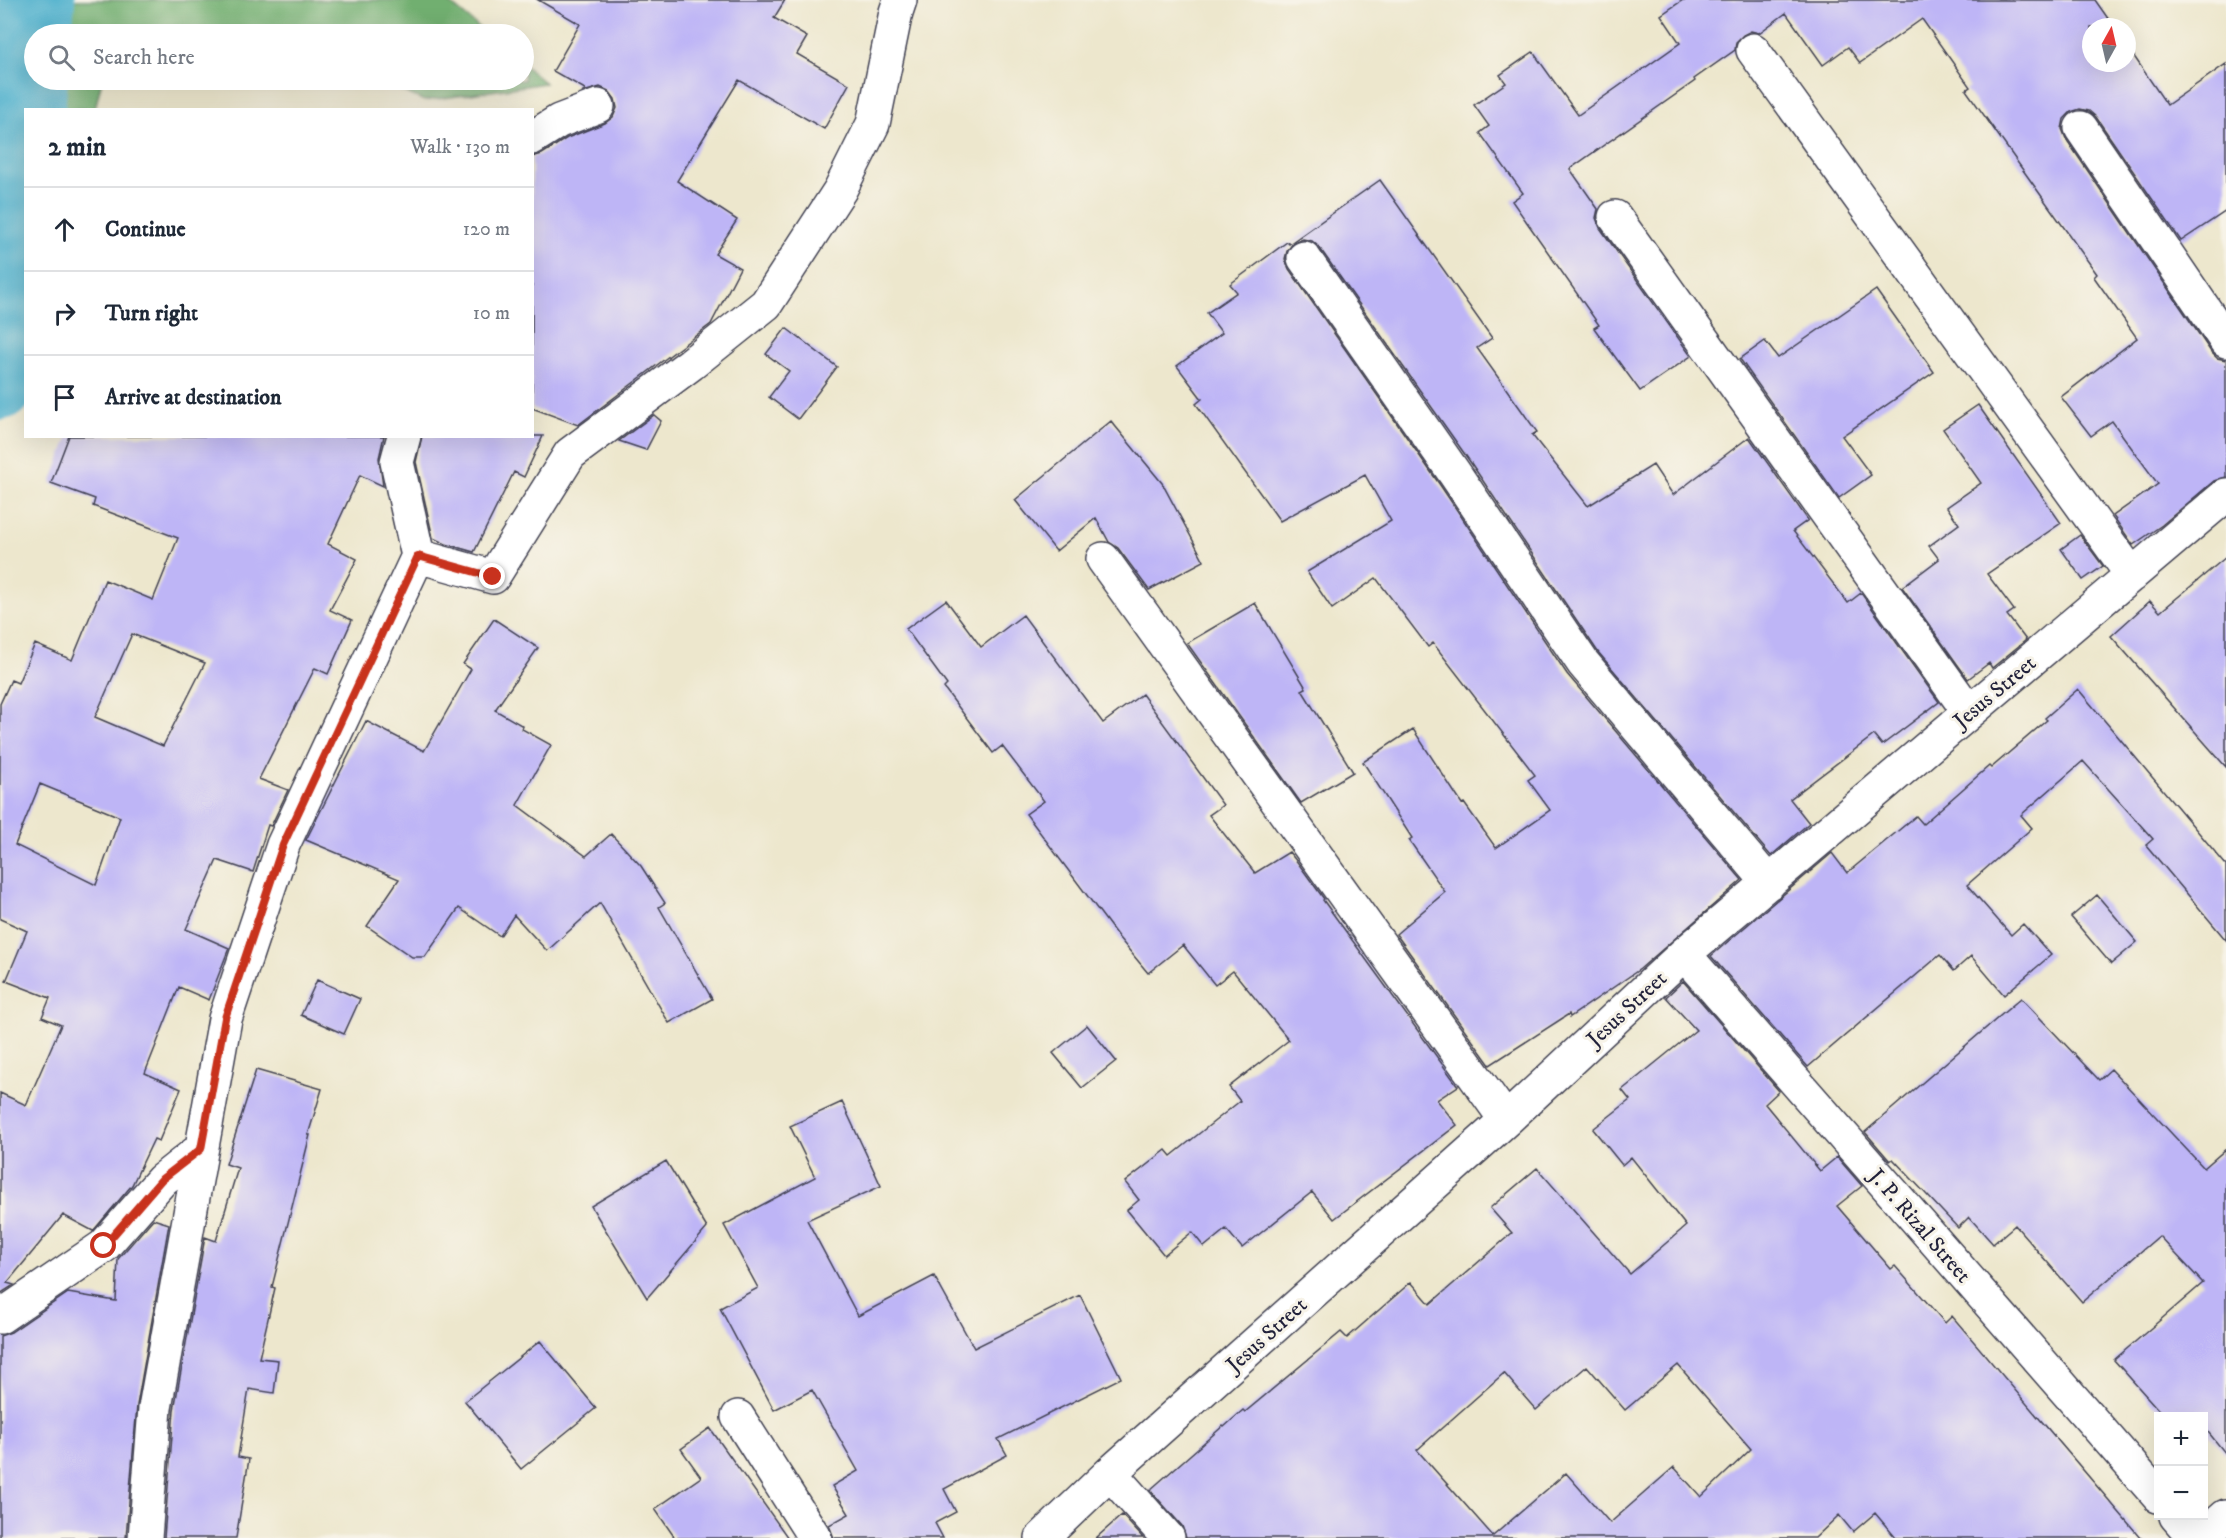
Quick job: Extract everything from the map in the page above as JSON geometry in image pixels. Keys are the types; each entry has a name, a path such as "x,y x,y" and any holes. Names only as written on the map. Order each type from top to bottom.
{"street":[{"path":"418,556 493,577 570,454 691,364 766,304 840,190 873,124 900,0"},
{"path":"1753,50 2132,575"},
{"path":"534,137 559,121 598,106"},
{"path":"2081,128 2226,341"},
{"path":"1615,217 1968,712"},
{"path":"1304,258 1455,474 1583,663 1769,883"},
{"path":"146,1538 155,1408 225,1018 283,845 418,556 397,462 403,438"},
{"name":"Jesus Street","path":"1042,1538 1110,1473 1506,1120 1684,954 2226,495"},
{"path":"1103,559 1506,1120"},
{"name":"J. P. Rizal Street","path":"1684,954 2154,1491"},
{"path":"0,1317 104,1246 162,1179 201,1149"},
{"path":"738,1417 815,1538"},
{"path":"1110,1473 1168,1538"},
{"path":"2201,1538 2226,1516"},
{"path":"2180,1520 2195,1538"}],"green space":[{"path":"51,0 446,0 475,24 48,24"},
{"path":"534,74 545,83 534,85"},
{"path":"42,90 100,90 95,108 39,108"},
{"path":"400,90 498,90 424,101"}],"building":[{"path":"538,0 785,0 774,18 807,37 797,54 849,84 824,129 739,80 677,181 737,220 715,254 740,268 711,324 578,425 534,409 534,156 567,138 605,123 613,117 617,108 615,99 609,91 600,87 583,92 585,89 553,71 580,24"},
{"path":"1683,0 2095,0 2108,18 2082,18 2082,72 2136,72 2136,59 2167,105 2226,64 2226,211 2181,241 2096,117 2089,111 2080,109 2071,112 2064,119 2062,129 2066,139 2211,352 2217,358 2226,360 2226,477 2214,481 2162,525 2133,545 2113,516 2158,484 2112,421 2091,436 2061,397 2137,338 2094,277 2097,274 1966,90 1970,87 1922,19 1860,63 1848,47 1823,65 1786,13 1759,33 1751,31 1743,35 1736,42 1735,50 1694,79 1695,81 1570,169 1598,209 1596,218 1600,228 1691,356 1640,391 1594,328 1599,325 1512,201 1523,193 1480,133 1489,126 1474,105 1506,83 1500,75 1533,52 1578,115 1680,43 1661,15"},
{"path":"1380,180 1492,338 1477,348 1537,432 1532,435 1588,506 1653,465 1673,495 1749,437 1808,520 1793,531 1848,603 1861,593 1939,702 1882,745 1874,735 1790,799 1809,823 1771,856 1598,652 1471,463 1319,247 1312,241 1303,239 1293,243 1285,259 1289,269 1440,485 1567,674 1742,880 1640,969 1570,1017 1569,1014 1490,1065 1396,934 1445,892 1409,840 1412,838 1363,762 1413,729 1462,804 1464,803 1496,848 1550,810 1528,780 1535,775 1433,643 1428,647 1376,578 1332,609 1307,572 1391,521 1365,475 1280,521 1196,404 1202,399 1177,366 1222,333 1207,313 1237,292 1230,284 1287,242 1289,244"},
{"path":"1876,290 1934,372 1842,436 1871,475 1839,498 1740,359 1765,341 1778,358"},
{"path":"786,328 837,367 798,419 769,397 789,371 766,354"},
{"path":"1978,405 2061,523 1987,574 2014,610 2007,615 2026,640 1992,668 1989,663 1968,679 1902,587 1939,559 1929,546 1959,524 1947,507 1981,483 1943,429"},
{"path":"654,415 661,421 646,450 619,441"},
{"path":"1111,421 1162,483 1204,561 1149,590 1118,548 1109,542 1096,518 1056,551 1015,500"},
{"path":"534,436 543,436 524,477 514,472 474,552 433,538 416,462 422,438 534,438"},
{"path":"68,438 384,438 379,458 383,486 360,475 328,544 357,559 330,610 352,620 328,674 315,668 259,779 288,790 271,826 268,825 253,872 217,860 186,929 229,948 209,1000 179,987 145,1073 181,1089 159,1141 154,1139 132,1185 93,1231 63,1215 7,1283 14,1285 0,1294 0,1093 26,1105 61,1025 42,1017 50,998 6,981 27,931 0,919 0,704 11,680 18,683 35,644 72,660 105,580 153,600 178,538 93,506 95,499 51,483","holes":["132,634 205,663 163,746 95,717","40,784 120,817 96,885 15,845"]},
{"path":"2080,535 2103,566 2083,580 2061,549"},
{"path":"2226,557 2226,767 2111,636 2150,601 2160,612"},
{"path":"946,600 981,647 1023,615 1103,723 1142,694 1223,805 1209,815 1255,873 1289,852 1298,863 1458,1086 1437,1100 1457,1125 1334,1219 1312,1192 1242,1248 1226,1229 1204,1247 1192,1232 1164,1255 1127,1210 1139,1200 1125,1182 1166,1150 1171,1156 1240,1101 1229,1087 1289,1040 1233,971 1215,985 1183,945 1148,973 1119,938 1026,814 1044,801 1002,746 993,753 944,688 947,685 906,629"},
{"path":"1255,603 1306,688 1302,690 1353,772 1301,803 1187,643"},
{"path":"494,619 538,648 495,710 523,726 522,729 551,745 517,805 586,856 611,834 641,866 665,903 659,907 712,999 669,1023 600,903 547,951 514,915 500,936 459,908 425,957 412,957 367,926 399,879 306,840 366,721 424,751 471,669 463,664"},
{"path":"2078,689 2226,865 2226,940 2146,845 2153,839 2083,761 2021,815 2032,828 1967,885 2011,935 2023,924 2051,955 2004,995 1971,956 1954,971 1940,955 1808,1067 1711,956 1832,853 1847,873 1916,816 1923,824 1989,766 1991,768 2047,720 2045,718"},
{"path":"2097,895 2137,942 2111,964 2071,917"},
{"path":"317,980 360,999 344,1034 301,1015"},
{"path":"1683,981 1779,1091 1765,1104 1820,1171 1837,1157 1862,1186 1837,1206 1891,1269 1895,1266 1945,1323 1952,1316 2141,1538 1896,1538 1875,1513 1853,1532 1839,1515 1815,1538 1186,1538 1182,1526 1150,1490 1243,1410 1245,1412 1341,1332 1347,1338 1411,1282 1430,1304 1512,1233 1490,1208 1537,1168 1630,1274 1686,1226 1631,1157 1622,1165 1593,1129 1630,1100 1622,1090 1696,1030 1666,997","holes":["1678,1365 1751,1449 1701,1497 1674,1467 1610,1523 1566,1473 1493,1536 1417,1450 1504,1373 1536,1410 1587,1366 1625,1410"]},
{"path":"2021,998 2099,1080 2111,1069 2204,1168 2226,1149 2226,1454 2208,1432 2208,1412 2160,1412 2114,1360 2203,1283 2159,1236 2082,1302 2015,1225 1993,1244 1969,1217 1958,1228 1893,1159 1890,1161 1865,1132"},
{"path":"1087,1025 1116,1061 1082,1088 1053,1053"},
{"path":"256,1070 322,1089 308,1135 310,1135 272,1287 275,1288 259,1358 278,1360 274,1393 249,1389 238,1457 249,1459 236,1538 164,1538 174,1410 205,1237 216,1241 238,1168 226,1164"},
{"path":"842,1102 881,1186 807,1220 858,1316 934,1276 974,1348 1080,1295 1121,1378 998,1439 1007,1455 944,1489 956,1512 935,1523 943,1538 834,1538 829,1525 849,1514 832,1486 858,1471 812,1390 774,1410 720,1308 758,1288 724,1225 815,1177 790,1126"},
{"path":"666,1161 707,1228 647,1298 591,1206"},
{"path":"153,1219 169,1224 137,1405 126,1538 0,1538 0,1336 11,1332 68,1293 116,1301 118,1259"},
{"path":"540,1341 596,1408 521,1469 465,1401"},
{"path":"710,1428 788,1538 675,1538 655,1509 701,1477 681,1449"},
{"path":"1122,1515 1143,1538 1096,1538"}],"waterway":[{"path":"35,24 37,0"},
{"path":"27,108 29,90"},
{"path":"0,382 24,143"}],"route":[{"path":"104,1246 162,1179 201,1149 225,1018 283,845 418,556 493,577"}]}
